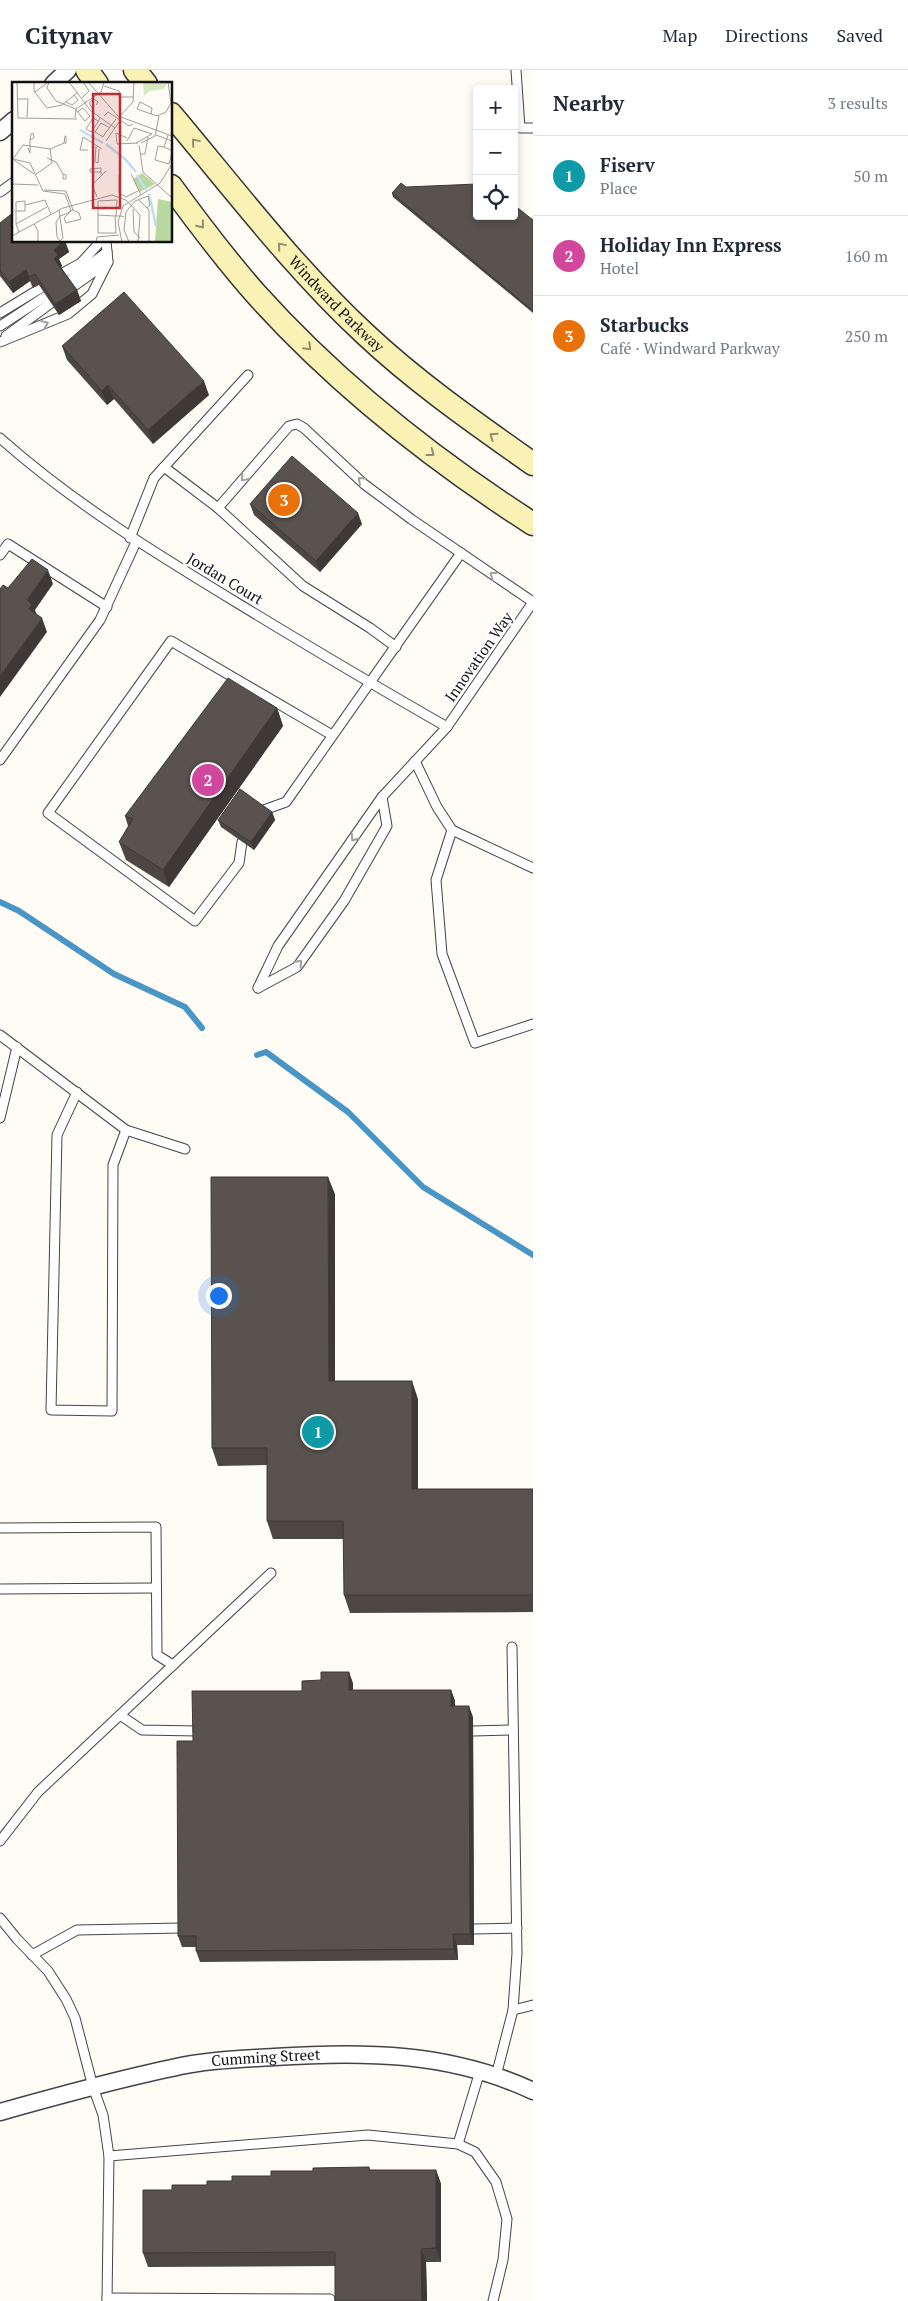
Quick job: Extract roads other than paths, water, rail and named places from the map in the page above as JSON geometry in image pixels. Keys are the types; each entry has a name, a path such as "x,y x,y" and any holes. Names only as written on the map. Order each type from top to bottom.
{"main road":[{"path":"87,70 96,82"},
{"path":"135,70 144,82"},
{"name":"Windward Parkway","path":"172,115 301,270 366,334 455,408 533,464"},
{"path":"172,187 255,294 313,351 369,403 428,451 494,499 533,524"}],"street":[{"path":"55,82 68,70"},
{"path":"0,132 12,122"},
{"name":"Cumming Street","path":"0,2112 174,2067 231,2060 320,2054 384,2054 430,2060 480,2071 533,2091"}],"lane":[{"path":"516,70 520,128 533,128"},
{"path":"0,192 12,183"},
{"path":"67,281 80,263 100,242"},
{"path":"0,341 68,314 92,294 108,262 106,242"},
{"path":"67,281 107,252"},
{"path":"67,281 108,262"},
{"path":"0,341 46,296"},
{"path":"0,313 46,296"},
{"path":"0,326 46,296"},
{"path":"0,760 100,620 107,607 133,540 154,478 248,375"},
{"path":"218,508 289,426 297,424 304,428 364,484 460,553 533,602"},
{"name":"Jordan Court","path":"0,438 90,511 133,540 370,683 447,727"},
{"path":"164,467 218,508 303,586 370,628 396,647"},
{"path":"0,555 8,544 107,607"},
{"path":"332,735 171,640 48,814 195,921 239,863 242,842 262,811 286,802 460,553"},
{"name":"Innovation Way","path":"382,798 386,826 344,901 297,967 258,988 278,946 382,798 447,727 533,602"},
{"path":"415,761 436,806 452,830 533,868"},
{"path":"452,830 436,880 442,954 475,1043 533,1024"},
{"path":"0,1035 126,1130 185,1149"},
{"path":"0,1118 17,1047"},
{"path":"76,1092 58,1135 51,1410 112,1411 113,1165 126,1130"},
{"path":"0,1528 156,1527 157,1655 173,1665"},
{"path":"0,1841 18,1815 38,1792 271,1573"},
{"path":"0,1589 156,1588"},
{"path":"496,2076 513,2010 517,1928 512,1647"},
{"path":"120,1715 142,1730 197,1731"},
{"path":"473,1731 513,1730"},
{"path":"0,1918 48,1971 66,1999 75,2018 93,2087 103,2115 109,2156 107,2300 330,2299"},
{"path":"32,1955 77,1930 182,1928"},
{"path":"474,1929 517,1928"},
{"path":"513,2010 533,2005"},
{"path":"458,2144 480,2071"},
{"path":"109,2156 368,2134 458,2144 475,2152 496,2182 507,2219 503,2260 493,2301"}],"waterway":[{"path":"0,902 19,911 114,974 185,1007 202,1028"},
{"path":"257,1055 266,1052 348,1112 423,1187 533,1255"}],"place":[{"name":"Starbucks","path":"284,500"},
{"name":"Holiday Inn Express","path":"208,780"},
{"name":"Fiserv","path":"318,1432"}]}
